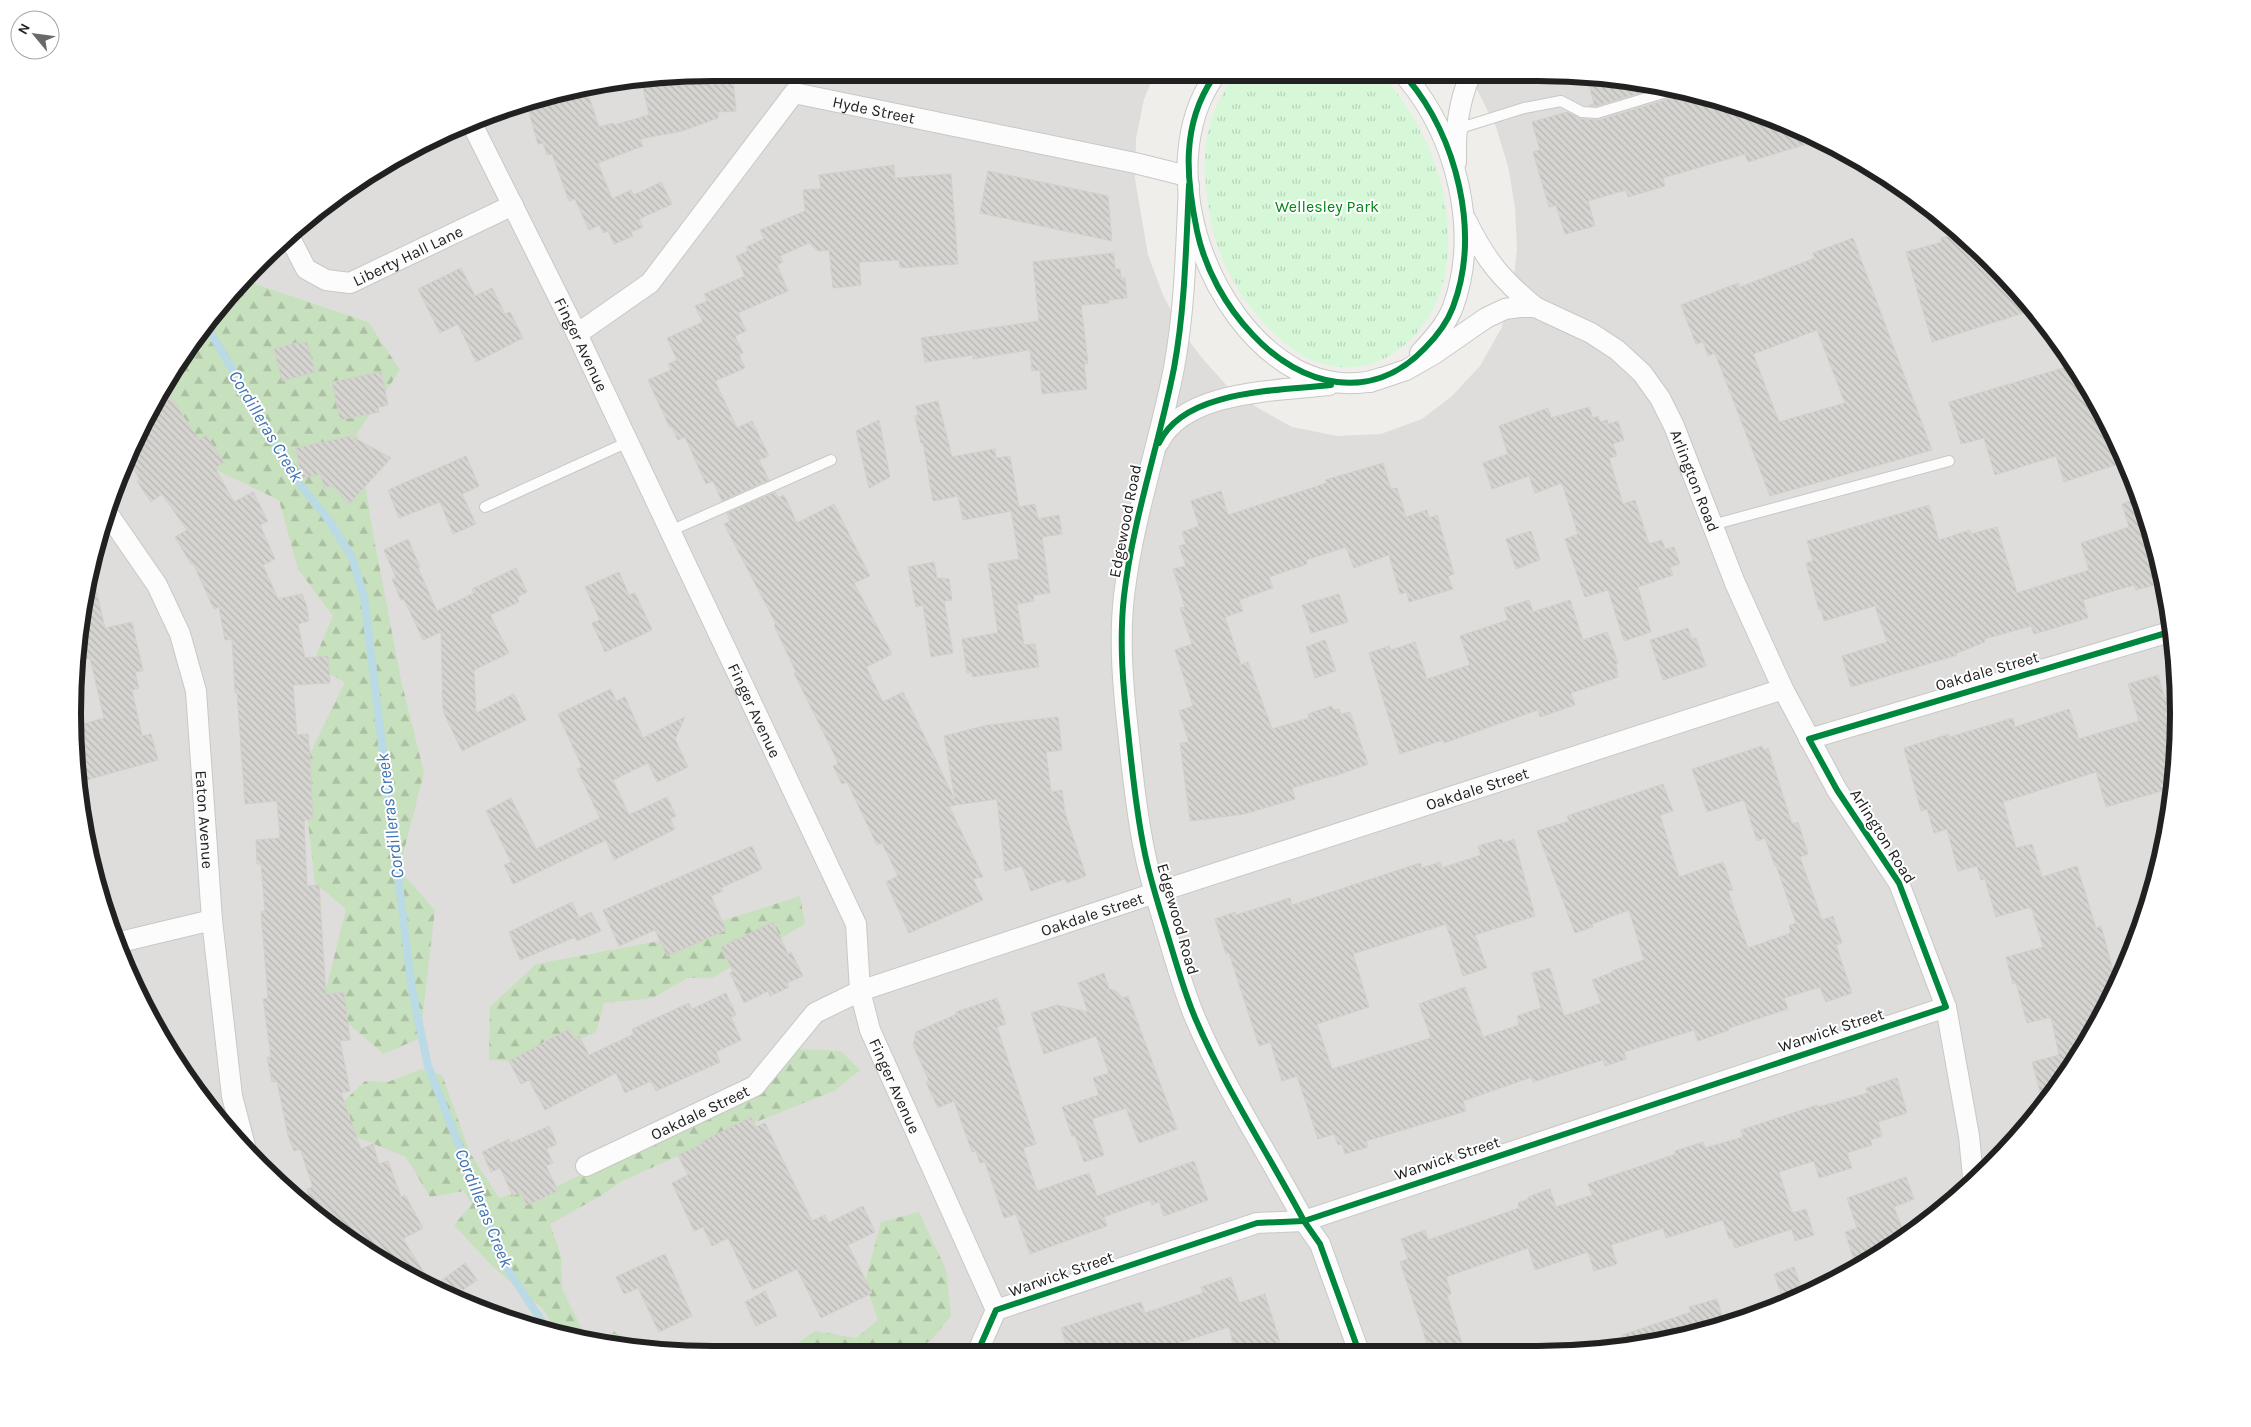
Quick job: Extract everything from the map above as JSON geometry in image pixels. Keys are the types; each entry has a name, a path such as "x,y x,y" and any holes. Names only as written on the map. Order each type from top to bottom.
{"street":[{"path":"1211,81 1194,115 1188,144 1188,180 1198,240 1205,257 1226,302 1243,325 1264,347 1286,364 1311,377 1341,384 1370,382 1396,372 1416,357 1438,335 1453,308 1461,276 1463,214 1449,132 1410,81"},
{"path":"1449,132 1468,81"},
{"name":"Hyde Street","path":"577,334 650,283 792,85 1135,163 1188,180"},
{"name":"Finger Avenue","path":"474,128 577,334 856,924 860,991 870,1030 996,1310"},
{"name":"Edgewood Road","path":"1188,180 1184,303 1180,336 1152,457 1128,570 1124,598 1122,646 1124,697 1137,802 1144,850 1182,985 1213,1055 1304,1220 1320,1244 1357,1346"},
{"name":"Liberty Hall Lane","path":"292,242 306,269 326,280 350,283 512,205"},
{"name":"Arlington Road","path":"1463,214 1481,250 1495,269 1511,287 1535,308"},
{"name":"Arlington Road","path":"1370,382 1406,370 1434,354 1486,318 1505,309 1519,306 1535,308 1591,333 1617,350 1642,373 1660,398 1674,426 1735,583 1783,689 1837,790 1899,882 1946,1007 1969,1136 1973,1172"},
{"name":"Edgewood Road","path":"1152,457 1161,438 1171,425 1185,414 1202,405 1229,397 1341,384"},
{"name":"Eaton Avenue","path":"112,520 157,585 180,634 196,691 212,920 232,1096 242,1134"},
{"name":"Oakdale Street","path":"1809,739 2164,634"},
{"name":"Oakdale Street","path":"586,1166 755,1086 815,1013 860,991 1783,689"},
{"path":"124,941 212,920"},
{"name":"Warwick Street","path":"980,1346 996,1310 1257,1223 1304,1220 1946,1007"}],"lane":[{"path":"1449,132 1524,108 1561,101 1582,112 1597,113 1662,93"},
{"path":"485,507 628,442"},
{"path":"670,531 831,460"},
{"path":"1712,525 1949,461"}],"shaded area":[{"path":"714,81 1152,81 1144,99 1136,139 1135,179 1148,255 1163,295 1181,330 1202,358 1228,387 1258,408 1292,427 1337,436 1381,434 1422,419 1452,396 1480,366 1502,327 1513,286 1517,249 1515,207 1508,166 1496,127 1473,81 1538,81 1620,87 1661,93 1741,115 1817,146 1854,166 1889,188 1954,238 1985,266 2013,297 2063,362 2085,397 2105,434 2122,472 2136,510 2158,590 2168,672 2170,714 2164,796 2158,837 2148,877 2122,955 2105,993 2063,1065 2013,1130 1985,1161 1922,1215 1854,1261 1817,1281 1779,1298 1701,1324 1661,1334 1620,1340 1538,1346 714,1346 672,1344 590,1334 550,1324 472,1298 434,1281 362,1239 297,1189 266,1161 212,1098 166,1030 146,993 129,955 103,877 93,837 83,755 81,714 87,631 93,590 115,510 146,434 166,397 188,362 238,297 266,266 329,212 397,166 434,146 510,115 590,93 672,83"}],"green space":[{"name":"Wellesley Park","path":"1230,81 1387,81 1401,99 1415,121 1437,169 1444,195 1448,247 1445,274 1439,296 1429,316 1416,334 1400,348 1382,359 1362,366 1340,367 1317,362 1294,350 1274,334 1246,301 1231,277 1220,252 1215,239 1208,205 1205,167 1208,132 1221,96"},
{"path":"251,283 368,322 400,370 357,433 372,528 401,680 424,773 399,870 435,910 420,1038 384,1054 323,1002 346,909 315,883 302,770 345,682 312,665 333,616 298,569 279,500 206,465 158,411 188,362 212,329"},
{"path":"800,896 805,924 712,978 687,978 653,998 604,1003 596,1032 527,1062 489,1060 490,1007 536,964 660,941"},
{"path":"796,1049 841,1051 860,1070 834,1091 733,1131 620,1182 602,1195 550,1224 561,1256 562,1289 584,1332 552,1325 544,1310 492,1266 454,1225 472,1204 464,1191 430,1197 406,1157 347,1133 338,1107 365,1081 388,1082 421,1069 442,1075 470,1153 499,1198 526,1189 557,1186 702,1120"},
{"path":"919,1212 946,1270 951,1316 930,1341 919,1346 794,1346 815,1331 856,1338 878,1320 865,1282 881,1222"},
{"path":"614,1331 626,1339 610,1337"}],"building":[{"path":"733,81 736,111 718,112 718,118 682,131 640,139 643,146 598,163 612,199 631,190 634,195 661,182 672,204 639,219 643,227 631,232 633,236 614,244 608,231 603,233 600,225 589,230 575,199 569,201 552,154 547,155 543,143 538,144 528,110 588,94 599,127 613,123 614,125 649,115 643,86"},
{"path":"1589,84 1647,91 1596,106 1588,106 1594,104"},
{"path":"1674,96 1741,115 1810,143 1748,162 1745,154 1663,178 1665,186 1628,197 1626,190 1588,201 1595,226 1565,234 1556,205 1549,207 1533,152 1540,150 1532,122 1567,112 1581,119 1599,120"},
{"path":"894,165 895,178 951,174 958,264 900,268 899,260 859,262 861,285 833,288 829,250 818,251 809,243 780,256 783,262 777,265 788,291 738,313 746,331 735,336 743,353 739,355 745,368 715,381 737,428 752,421 769,456 759,460 769,480 722,501 713,481 706,484 685,437 678,440 672,427 670,428 648,380 671,370 668,364 677,360 667,338 703,322 695,306 707,301 704,294 745,276 736,256 748,251 746,247 764,239 760,230 805,211 803,190 821,189 819,175"},
{"path":"988,171 1108,196 1112,241 980,213"},
{"path":"1951,235 1954,238 1985,266 2025,312 1932,342 1906,252 1942,242 1941,238"},
{"path":"1853,238 1932,450 1770,496 1715,353 1708,356 1703,342 1696,344 1681,305 1738,283 1740,287 1815,258 1813,253","holes":["1817,330 1845,403 1779,422 1753,354"]},
{"path":"1114,253 1115,269 1120,269 1121,278 1125,278 1127,298 1108,300 1109,303 1081,305 1088,363 1084,364 1087,389 1042,394 1040,370 1032,371 1030,350 973,359 973,355 925,362 921,338 1039,321 1033,262"},
{"path":"461,268 475,296 492,288 505,314 510,312 523,338 476,362 458,324 440,333 418,289"},
{"path":"299,342 299,344 307,342 315,372 282,381 274,349"},
{"path":"2066,367 2105,434 2118,464 2064,482 2056,456 1995,475 1984,438 1961,444 1949,402"},
{"path":"381,372 388,405 378,407 379,412 340,420 332,382"},
{"path":"168,393 199,440 206,435 224,462 215,468 234,502 253,492 268,521 260,525 275,559 263,565 278,599 302,594 307,607 309,621 298,624 305,658 328,656 330,683 293,685 297,735 308,734 310,757 313,819 304,820 307,886 319,885 326,994 344,992 350,1040 340,1041 350,1091 341,1093 361,1149 373,1144 379,1164 388,1161 401,1197 405,1195 423,1228 403,1239 427,1277 362,1239 310,1200 307,1189 313,1187 300,1149 294,1151 288,1135 277,1081 272,1082 267,1057 271,1057 263,999 268,998 261,912 265,911 261,864 257,864 256,840 280,838 277,801 245,804 232,639 225,640 219,607 214,609 193,563 191,564 175,537 187,530 162,494 151,502 137,481 140,479 132,466 146,434"},
{"path":"938,401 952,457 995,449 996,458 1010,456 1019,507 1035,504 1038,519 1059,515 1062,534 1042,537 1050,593 1033,595 1034,601 1017,604 1024,645 1035,644 1039,667 972,677 972,672 967,673 962,639 998,633 988,564 1019,559 1011,511 963,520 958,496 933,501 923,443 921,443 915,416 918,415 916,406"},
{"path":"1589,407 1593,418 1598,416 1600,422 1607,420 1608,424 1618,421 1624,440 1613,444 1617,456 1609,458 1623,504 1635,500 1649,544 1662,540 1665,549 1674,547 1680,564 1670,567 1673,575 1638,587 1651,632 1624,641 1608,590 1585,597 1565,539 1578,534 1562,483 1535,493 1529,476 1492,489 1483,463 1508,454 1499,426 1548,408 1551,418"},
{"path":"879,420 890,477 869,488 856,431"},
{"path":"351,436 391,458 349,504 331,486 324,488 321,474 302,478 296,448"},
{"path":"466,456 479,486 462,494 476,524 453,534 440,502 399,518 388,490"},
{"path":"1383,463 1391,489 1397,488 1406,517 1427,510 1429,518 1437,515 1454,574 1448,576 1453,589 1409,602 1407,592 1400,594 1389,555 1354,568 1346,547 1306,560 1307,564 1269,577 1273,588 1239,600 1243,611 1225,617 1241,665 1248,662 1272,729 1309,718 1308,714 1332,706 1333,710 1339,709 1341,714 1350,712 1368,764 1332,777 1292,788 1295,799 1244,814 1190,821 1180,743 1189,742 1179,711 1193,706 1175,650 1192,644 1180,608 1185,607 1173,569 1186,566 1179,546 1186,544 1182,532 1199,526 1191,501 1221,491 1228,515 1327,483 1325,480"},
{"path":"775,492 778,498 784,495 797,523 834,504 870,576 854,583 892,654 866,667 883,702 903,692 955,800 944,736 988,725 1058,717 1062,750 1046,752 1051,792 1062,790 1065,813 1086,876 1067,883 1065,879 1031,891 1022,866 1005,871 997,799 949,806 983,877 973,879 983,900 909,933 886,882 898,876 882,843 877,845 847,782 842,784 833,766 838,764 834,754 794,673 796,672 774,625 776,624 724,524 730,521 727,513"},
{"path":"2132,500 2157,584 2136,590 2134,585 2083,600 2088,618 2034,634 2031,626 1984,639 1985,642 1957,653 1957,655 1851,687 1842,656 1887,642 1875,606 1824,621 1821,610 1819,610 1806,563 1813,561 1807,541 1929,505 1939,540 1970,530 1971,534 1997,527 2017,593 2089,570 2081,543 2129,527 2122,504"},
{"path":"1531,531 1540,560 1516,569 1506,539"},
{"path":"408,539 420,567 418,568 437,611 474,593 472,589 516,568 527,592 517,597 519,602 490,615 509,653 474,670 476,713 514,694 526,720 462,751 443,711 441,632 423,640 404,599 401,600 392,579 396,578 384,550"},
{"path":"934,562 937,578 949,579 952,600 944,601 953,653 931,657 923,605 916,607 908,567"},
{"path":"619,572 629,595 635,593 652,630 605,652 592,623 600,620 585,587"},
{"path":"95,583 105,628 132,622 143,671 135,672 139,688 132,690 142,736 151,734 158,760 85,780 82,724 104,718 90,658 84,659"},
{"path":"1339,594 1348,622 1311,633 1302,605"},
{"path":"1529,600 1533,612 1570,600 1583,640 1607,632 1618,663 1616,664 1618,677 1571,693 1575,705 1540,717 1538,710 1444,743 1443,740 1400,754 1369,653 1389,646 1391,650 1415,642 1427,679 1470,665 1460,636 1508,620 1504,608"},
{"path":"1688,628 1692,639 1696,638 1706,666 1663,680 1650,640"},
{"path":"1325,640 1336,671 1315,678 1306,647"},
{"path":"2158,675 2165,699 2169,698 2168,755 2165,790 2106,807 2096,772 2003,802 2016,848 2032,844 2042,877 2077,866 2096,928 2101,926 2114,973 2085,1030 2041,1095 2032,1062 2059,1055 2051,1017 2027,1023 2016,983 2013,984 2006,957 2043,947 2031,907 1996,917 1985,879 1981,880 1977,866 1958,871 1947,829 1934,833 1927,809 1921,811 1904,748 1949,734 1950,737 2013,718 2015,727 2069,709 2079,739 2139,721 2128,684"},
{"path":"611,689 616,701 625,697 643,738 685,717 675,739 688,767 657,782 648,763 613,780 629,815 667,797 676,816 670,819 675,829 614,860 606,840 513,884 504,865 511,862 486,811 511,798 536,849 600,818 577,769 582,767 558,714"},
{"path":"1762,746 1763,750 1768,748 1792,824 1798,822 1808,854 1800,857 1822,920 1833,916 1842,943 1836,945 1852,993 1826,1002 1820,987 1784,998 1788,1009 1729,1028 1729,1030 1698,1041 1694,1030 1624,1052 1626,1059 1605,1066 1603,1060 1533,1082 1532,1077 1463,1101 1466,1111 1366,1141 1368,1147 1345,1154 1342,1144 1338,1145 1334,1134 1318,1139 1297,1076 1282,1081 1270,1042 1259,1046 1229,953 1226,954 1215,919 1235,912 1236,915 1290,898 1292,905 1420,863 1422,868 1440,862 1442,868 1481,855 1478,846 1502,839 1503,843 1514,839 1535,916 1475,935 1487,968 1463,976 1446,924 1353,954 1369,1007 1317,1024 1332,1069 1431,1038 1419,1004 1465,987 1483,1037 1519,1025 1517,1016 1541,1008 1532,973 1550,968 1564,1016 1601,1003 1592,980 1644,960 1629,910 1592,924 1593,927 1575,933 1537,831 1569,821 1567,816 1663,784 1673,811 1660,815 1679,877 1723,862 1733,890 1728,891 1748,948 1791,933 1789,926 1796,923 1776,865 1765,838 1757,841 1744,800 1707,812 1692,769"},
{"path":"752,846 762,869 721,888 723,891 711,896 726,930 667,956 655,930 619,946 603,910"},
{"path":"572,902 579,918 591,912 601,931 577,941 575,937 520,960 509,932"},
{"path":"773,922 788,954 791,952 803,976 787,983 789,987 770,996 768,991 744,1003 730,973 733,971 721,947"},
{"path":"1104,973 1109,989 1116,991 1123,998 1128,996 1177,1129 1139,1143 1126,1108 1092,1119 1104,1155 1084,1162 1075,1135 1072,1136 1062,1107 1099,1095 1093,1078 1109,1073 1096,1036 1044,1054 1031,1013 1057,1005 1088,1012 1078,983"},
{"path":"726,993 736,1015 731,1017 741,1040 716,1052 720,1062 656,1091 651,1081 625,1093 616,1073 545,1110 529,1080 521,1084 509,1061 569,1029 574,1039 579,1036 589,1055 634,1034 632,1029 689,1003 692,1009"},
{"path":"997,998 1006,1024 997,1027 1036,1144 1023,1148 1037,1191 1089,1173 1097,1196 1194,1161 1208,1200 1164,1216 1159,1202 1152,1205 1150,1200 1104,1217 1107,1226 1030,1254 1016,1214 1004,1218 985,1162 980,1163 976,1151 972,1152 954,1101 938,1108 926,1082 929,1081 913,1045 916,1032 957,1014 956,1012"},
{"path":"1897,1078 1907,1113 1878,1122 1882,1136 1870,1140 1872,1145 1847,1153 1852,1168 1819,1178 1814,1161 1779,1172 1792,1213 1806,1209 1814,1235 1795,1241 1792,1229 1735,1248 1732,1238 1729,1239 1723,1220 1666,1238 1663,1228 1611,1245 1617,1264 1594,1271 1588,1252 1535,1270 1528,1248 1446,1277 1451,1294 1447,1295 1463,1346 1428,1346 1400,1262 1408,1259 1401,1239 1425,1230 1428,1240 1519,1208 1518,1203 1550,1189 1556,1207 1592,1195 1588,1184 1676,1154 1675,1151 1703,1142 1705,1148 1743,1137 1741,1130 1817,1105 1818,1107 1868,1093 1866,1088"},
{"path":"751,1117 756,1127 765,1123 812,1221 825,1215 828,1223 863,1206 875,1232 848,1245 872,1293 821,1318 797,1269 753,1290 728,1238 712,1246 703,1227 694,1231 672,1183 688,1175 678,1155"},
{"path":"549,1126 557,1144 546,1149 553,1163 546,1166 558,1191 527,1205 521,1192 513,1196 500,1168 491,1172 482,1152 509,1139 511,1143"},
{"path":"1906,1177 1914,1199 1894,1207 1902,1229 1854,1261 1845,1232 1857,1228 1847,1198"},
{"path":"665,1254 692,1316 659,1332 638,1288 624,1294 616,1277"},
{"path":"465,1263 477,1280 459,1292 438,1283"},
{"path":"1794,1267 1801,1288 1782,1297 1774,1274"},
{"path":"1231,1277 1239,1303 1265,1294 1281,1346 1234,1346 1229,1327 1169,1346 1168,1343 1159,1346 1066,1346 1061,1328 1141,1302 1145,1313 1203,1293 1201,1287"},
{"path":"765,1291 777,1316 756,1326 745,1302"},
{"path":"1717,1299 1723,1317 1661,1334 1623,1340 1622,1335 1691,1312 1689,1307"}],"waterway":[{"name":"Cordilleras Creek","path":"210,332 299,483 328,519 352,557 364,597 412,990 428,1066 506,1267 542,1322"}],"cycle path":[{"path":"1211,81 1195,114 1189,152 1190,191 1197,231 1205,259 1218,287 1234,312 1253,335 1272,353 1293,367 1315,377 1337,382 1360,382 1383,377 1404,366 1425,348 1448,319 1461,278 1465,248 1464,218 1459,187 1451,157 1439,128 1409,81"},
{"path":"1189,185 1178,345 1168,397 1140,510 1124,596 1123,681 1136,805 1152,885 1192,1011 1220,1071 1304,1221 1320,1244 1357,1346"},
{"path":"1159,443 1171,425 1189,412 1211,402 1260,392 1331,385"},
{"path":"980,1346 996,1310 1257,1223 1304,1221 1946,1007 1899,883 1837,790 1809,739 2164,634"}]}
